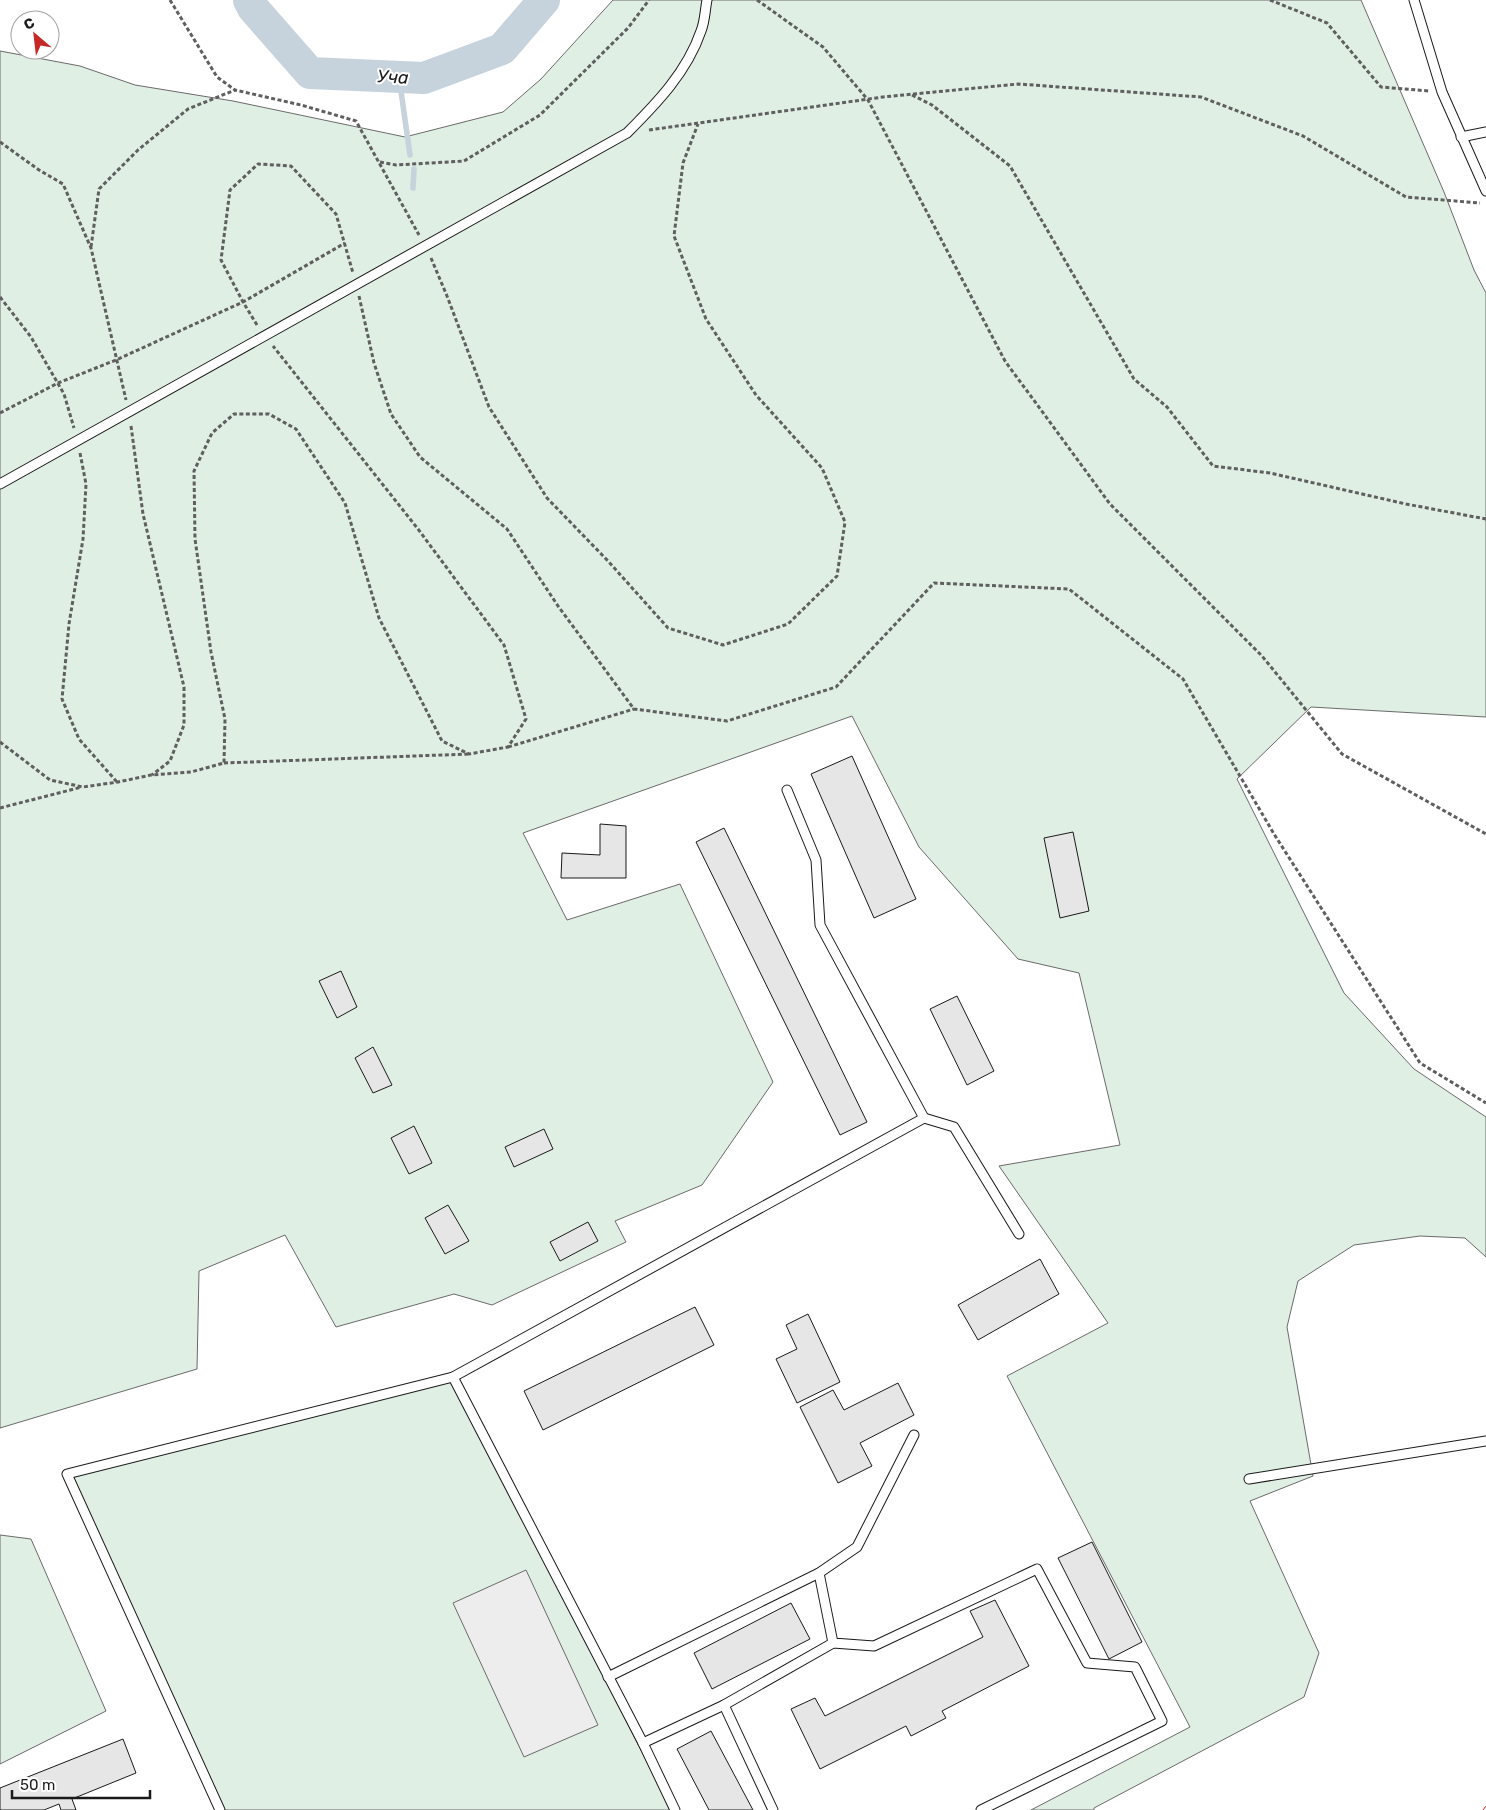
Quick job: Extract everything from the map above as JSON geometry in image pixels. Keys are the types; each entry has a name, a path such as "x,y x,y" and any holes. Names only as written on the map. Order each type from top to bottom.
{"lane":[{"path":"0,484 627,133 656,104 684,68 702,30 707,0"},
{"path":"1414,0 1442,92 1486,191"},
{"path":"1461,137 1486,132"},
{"path":"787,790 816,860 820,925 924,1118 954,1127 1019,1234"},
{"path":"220,1810 68,1474 452,1377 924,1118"},
{"path":"452,1377 643,1743 675,1810"},
{"path":"608,1677 819,1573 857,1547 914,1435"},
{"path":"1249,1479 1486,1441"},
{"path":"643,1743 724,1705 833,1643 874,1646 1037,1569 1087,1663 1135,1667 1162,1722 981,1810"},
{"path":"819,1573 833,1643"},
{"path":"724,1705 773,1810"}],"path":[{"path":"170,0 217,77 235,90 301,105 356,121 426,246 489,406 547,498 608,561 668,628 723,645 788,624 837,576 845,522 822,468 756,396 706,319 674,236 683,163 698,124"},
{"path":"379,162 396,165 464,161 540,115 628,28 648,0"},
{"path":"757,0 823,47 868,100 1005,361 1110,504 1262,656 1342,754 1486,834"},
{"path":"1270,0 1327,23 1381,87 1442,92"},
{"path":"627,133 868,100 1018,84 1201,97 1303,136 1406,197 1486,204"},
{"path":"91,248 99,189 138,150 188,109 235,90"},
{"path":"910,95 932,105 1010,166 1134,379 1168,408 1213,466 1270,472 1406,504 1486,519"},
{"path":"0,142 39,170 63,184 91,248 129,412 143,514 184,687 184,726 170,761 151,775"},
{"path":"508,747 526,719 504,645 418,529 265,336 243,302 221,260 230,190 258,164 291,166 336,214 357,284 374,363 391,414 420,457 507,528 558,606 634,709"},
{"path":"0,413 58,383 116,360 243,302 345,244"},
{"path":"224,763 225,719 211,652 195,539 194,471 212,434 234,414 269,414 296,429 344,503 379,618 442,741 469,754"},
{"path":"0,808 83,787 151,775 191,772 224,763 469,754 508,747 634,709 727,721 836,687 934,583 1069,588 1182,679 1274,834 1420,1063 1486,1103"},
{"path":"69,624 62,699 79,739 118,782"},
{"path":"0,742 50,780 83,787"}],"green space":[{"path":"613,0 1361,0 1444,192 1474,270 1486,293 1486,717 1311,707 1237,779 1344,993 1414,1069 1486,1117 1486,1257 1465,1238 1420,1236 1354,1245 1298,1281 1287,1327 1313,1476 1250,1501 1319,1653 1304,1697 1094,1808 1094,1810 1031,1810 1190,1727 1007,1376 1108,1323 999,1166 1120,1145 1079,973 1018,959 919,847 852,716 523,833 567,920 680,884 773,1082 702,1185 615,1221 626,1242 492,1305 454,1294 336,1327 285,1235 199,1271 197,1369 0,1428 0,51 10,53 10,60 48,60 80,66 135,85 233,101 405,137 503,112 541,79"},
{"path":"453,1377 671,1810 216,1810 67,1474"},
{"path":"0,1535 31,1539 106,1711 0,1764"}],"shaded area":[{"path":"526,1570 598,1725 524,1757 453,1603"}],"building":[{"path":"852,756 916,899 874,918 811,774"},
{"path":"600,824 626,826 626,878 561,878 562,853 600,855"},
{"path":"724,828 867,1122 840,1135 696,842"},
{"path":"1073,832 1089,911 1060,918 1044,838"},
{"path":"341,971 357,1007 337,1018 319,981"},
{"path":"957,996 994,1071 967,1085 930,1009"},
{"path":"373,1047 392,1085 373,1093 355,1058"},
{"path":"414,1126 432,1163 409,1174 391,1138"},
{"path":"544,1129 553,1149 514,1167 505,1147"},
{"path":"448,1205 469,1241 445,1254 425,1218"},
{"path":"588,1222 598,1241 560,1261 550,1242"},
{"path":"1040,1259 1059,1294 978,1340 958,1305"},
{"path":"695,1307 714,1345 543,1430 524,1391"},
{"path":"808,1314 840,1382 797,1403 776,1359 797,1349 786,1325"},
{"path":"898,1383 914,1415 860,1443 872,1466 838,1483 800,1407 833,1390 844,1410"},
{"path":"1092,1542 1142,1642 1109,1659 1058,1558"},
{"path":"995,1600 1029,1666 942,1711 946,1718 911,1736 906,1726 820,1769 791,1709 815,1698 825,1716 983,1637 970,1611"},
{"path":"791,1603 810,1639 712,1689 694,1653"},
{"path":"711,1731 753,1810 709,1810 677,1749"},
{"path":"123,1739 136,1773 72,1799 76,1810 61,1810 59,1804 44,1810 0,1810 0,1788"}],"waterway":[{"name":"Уча","path":"249,0 253,8 310,73 424,78 502,49 544,0"},
{"path":"399,77 410,155"},
{"path":"413,188 414,169"}],"power":[{"path":"1483,1810 1486,1806"}]}
